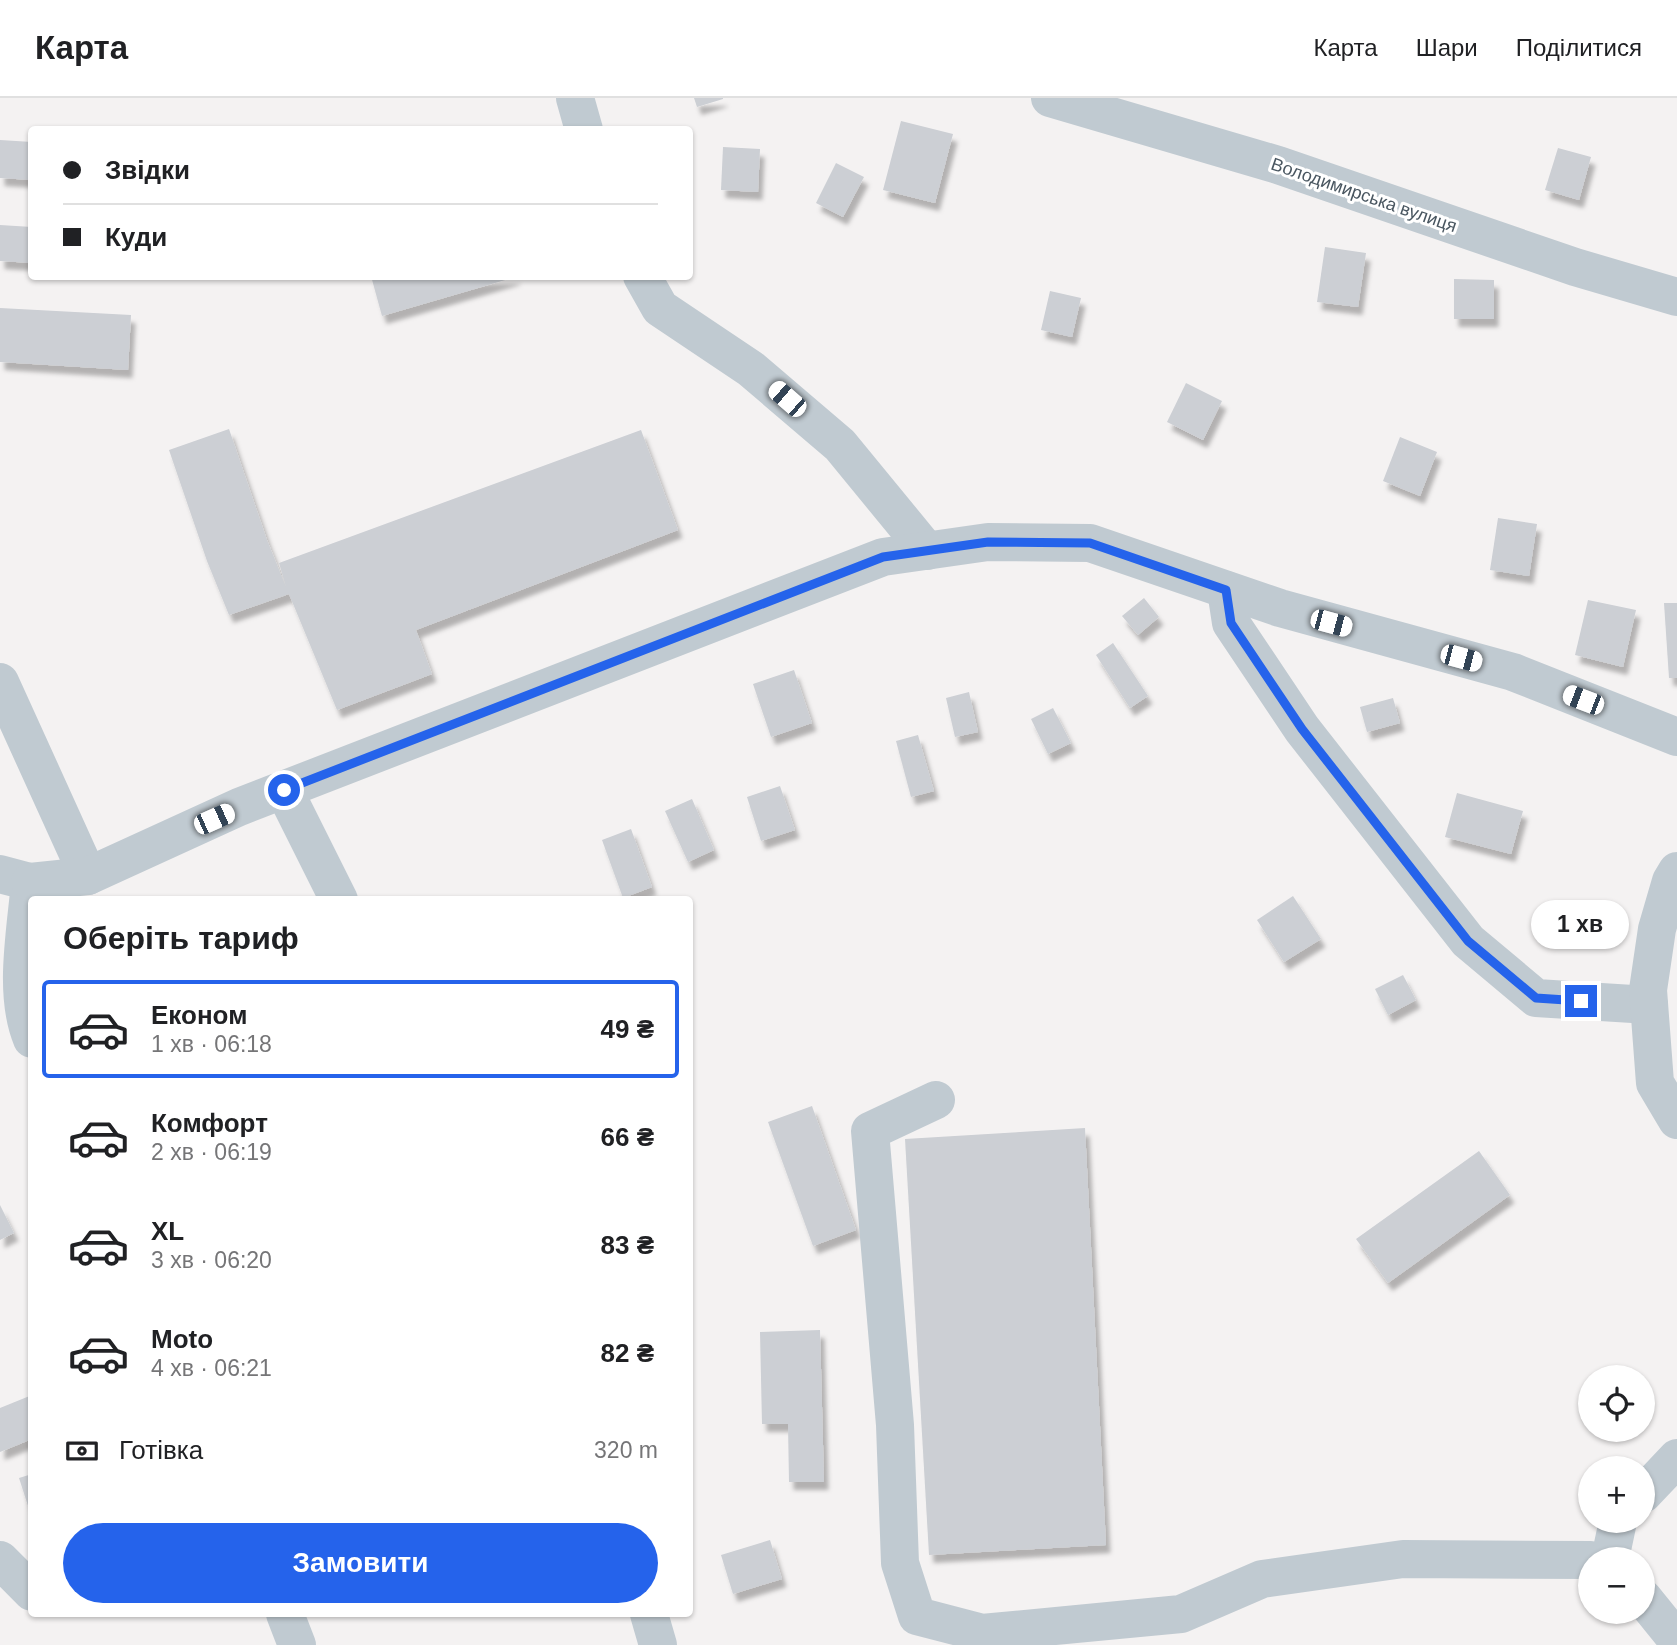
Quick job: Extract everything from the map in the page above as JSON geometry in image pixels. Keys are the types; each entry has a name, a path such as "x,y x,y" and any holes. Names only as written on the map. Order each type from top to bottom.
{"street":[{"path":"575,98 583,126"},
{"name":"Володимирська вулиця","path":"1050,98 1278,165 1575,267 1677,297"},
{"path":"644,280 660,308 751,369 840,444 927,551"},
{"path":"28,1030 24,1022 23,968 15,878 88,876 239,807 883,557 988,542 1090,543 1280,608 1513,672 1677,737"},
{"path":"1226,590 1231,623 1302,729 1468,941 1536,998 1649,1005"},
{"path":"0,682 88,876"},
{"path":"284,790 337,896"},
{"path":"1677,871 1671,881 1657,929 1648,990 1655,1083 1677,1120"},
{"path":"936,1100 870,1132 895,1425 900,1563 917,1616 982,1633 1181,1614 1262,1579 1404,1559 1578,1560"},
{"path":"1655,1481 1677,1458"},
{"path":"0,1560 28,1588"},
{"path":"1655,1613 1677,1640"},
{"path":"286,1617 297,1645"},
{"path":"650,1617 658,1645"}],"building":[{"path":"694,98 723,98 723,99 697,107"},
{"path":"901,121 953,134 935,203 883,190"},
{"path":"0,140 28,142 28,180 0,178"},
{"path":"723,147 760,149 758,192 721,190"},
{"path":"1558,148 1591,157 1579,200 1545,190"},
{"path":"836,163 864,177 843,217 816,203"},
{"path":"0,225 28,227 28,263 0,261"},
{"path":"1325,247 1366,253 1358,307 1317,302"},
{"path":"1454,279 1494,280 1494,319 1454,319"},
{"path":"372,280 506,280 382,316"},
{"path":"1050,291 1081,298 1072,337 1041,330"},
{"path":"0,308 131,315 128,370 0,362"},
{"path":"1186,383 1222,401 1203,440 1167,422"},
{"path":"229,429 286,587 279,563 641,430 678,530 416,630 432,674 337,710 289,594 229,615 207,561 169,450"},
{"path":"1400,437 1437,452 1420,496 1383,481"},
{"path":"1498,518 1537,524 1529,576 1490,570"},
{"path":"1144,598 1159,617 1138,635 1122,616"},
{"path":"1588,600 1636,610 1623,667 1575,655"},
{"path":"1664,603 1677,603 1677,678 1669,678"},
{"path":"1113,643 1148,696 1130,708 1096,655"},
{"path":"794,670 812,723 771,737 753,684"},
{"path":"969,692 978,732 955,737 946,698"},
{"path":"1393,698 1400,723 1367,732 1360,707"},
{"path":"1053,708 1071,743 1048,754 1031,719"},
{"path":"918,735 934,791 911,797 896,741"},
{"path":"780,786 795,830 761,841 747,797"},
{"path":"1457,793 1523,811 1511,854 1445,837"},
{"path":"692,799 714,850 688,862 665,811"},
{"path":"631,829 652,887 622,896 602,840"},
{"path":"1293,896 1321,939 1284,962 1257,920"},
{"path":"1403,975 1416,1000 1388,1015 1375,989"},
{"path":"812,1106 856,1230 813,1246 768,1122"},
{"path":"1085,1128 1106,1545 929,1555 905,1139"},
{"path":"1479,1151 1510,1195 1388,1283 1356,1239"},
{"path":"0,1205 14,1233 0,1240"},
{"path":"820,1330 824,1482 789,1482 788,1424 762,1424 760,1332"},
{"path":"28,1397 28,1441 0,1452 0,1408"},
{"path":"28,1475 28,1506 19,1478"},
{"path":"770,1540 782,1579 733,1594 721,1555"}],"route":[{"path":"284,790 883,557 988,542 1090,543 1226,590 1231,623 1302,729 1468,941 1536,998 1581,1001"}]}
